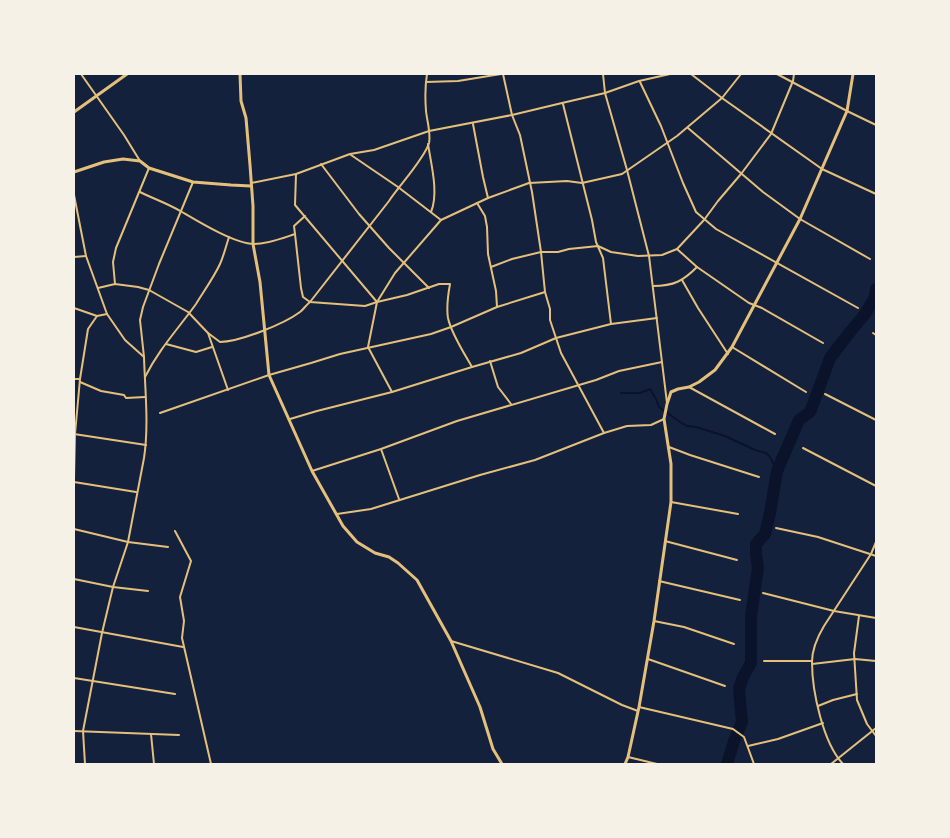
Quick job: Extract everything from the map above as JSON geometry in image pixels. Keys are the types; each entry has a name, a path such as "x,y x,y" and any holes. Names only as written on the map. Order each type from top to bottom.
{"street":[{"path":"81,74 98,95 140,161 149,168 193,182 251,184 296,174 350,154 374,150 429,130 512,115 605,93 639,81 670,74"},
{"path":"74,106 75,112 127,74"},
{"path":"240,74 241,101 246,118 254,244 269,375 312,471 343,526 357,542 375,553 389,557 417,580 451,640 480,707 493,749 502,765"},
{"path":"427,74 426,106 435,187 431,212"},
{"path":"457,74 458,81"},
{"path":"425,82 458,81 502,74 512,115 520,135 532,192 550,320 561,353 604,433"},
{"path":"603,74 605,93 649,256 667,404"},
{"path":"691,74 822,169 876,194"},
{"path":"392,392 368,347 377,302 395,273 441,220 488,198 529,183 582,183 622,174 687,127 722,98 741,74"},
{"path":"777,74 876,125"},
{"path":"491,267 541,252 598,246 611,252 638,256 662,255 677,249 704,220 771,134 794,74"},
{"path":"625,765 639,709 671,502 671,464 664,419 667,404 671,392 699,382 715,370 728,354 756,306 801,219 847,111 853,74"},
{"path":"639,81 696,212 717,229 858,308"},
{"path":"562,103 596,242 603,258 610,324"},
{"path":"473,123 488,198"},
{"path":"687,127 763,192 801,219 870,259"},
{"path":"98,288 116,284 149,290 188,312 216,340 225,342 246,337 283,322 300,312 310,302 389,201 429,144"},
{"path":"350,154 441,220"},
{"path":"74,172 104,162 123,159 140,161"},
{"path":"321,164 359,214 429,288"},
{"path":"116,284 113,270 114,255 149,168"},
{"path":"296,174 295,205 377,302"},
{"path":"85,765 83,731 102,633 113,587 128,542 146,445 146,397 140,320 149,290 193,182"},
{"path":"140,192 229,237 254,244 295,234"},
{"path":"74,195 86,256 107,314 125,340 144,357"},
{"path":"477,203 485,216 488,254 497,307"},
{"path":"305,216 294,226 303,297 310,302 365,306 439,284 450,284 448,318 472,367"},
{"path":"144,379 154,359 195,305 220,264 229,237"},
{"path":"677,249 698,267 749,303 823,343"},
{"path":"74,257 86,256"},
{"path":"653,286 671,285 682,280 698,267"},
{"path":"682,280 728,354"},
{"path":"160,413 269,375 340,354 451,327 497,307 545,292"},
{"path":"74,308 97,316 107,314"},
{"path":"97,316 88,329 80,381 74,434 74,480 136,492"},
{"path":"288,420 392,392 533,349 556,338 610,324 657,318"},
{"path":"208,333 228,390"},
{"path":"166,344 196,352 212,347"},
{"path":"732,347 806,392"},
{"path":"490,361 498,387 511,405"},
{"path":"312,471 457,421 596,380 619,371 662,362"},
{"path":"74,379 101,391 124,395 126,398 146,397"},
{"path":"689,387 775,434"},
{"path":"825,394 876,420"},
{"path":"337,514 371,509 536,460 604,433 627,426 651,425 664,419"},
{"path":"74,434 146,445"},
{"path":"669,447 759,477"},
{"path":"802,448 876,486"},
{"path":"381,449 399,499"},
{"path":"671,502 738,514"},
{"path":"74,528 128,542 168,547"},
{"path":"776,528 818,537 876,556"},
{"path":"175,531 191,561 180,597 184,621 182,638 211,765"},
{"path":"665,540 737,560"},
{"path":"843,765 833,751 823,723 818,706 812,662 819,634 876,542"},
{"path":"74,579 148,591"},
{"path":"660,581 740,600"},
{"path":"763,593 834,611 876,618"},
{"path":"859,616 855,642 856,694 867,724 876,736"},
{"path":"654,621 684,627 734,644"},
{"path":"74,627 184,647"},
{"path":"451,640 558,673 621,705 733,729 744,737 754,765"},
{"path":"647,659 725,686"},
{"path":"764,661 812,662 855,659 876,661"},
{"path":"74,678 175,694"},
{"path":"818,706 856,694"},
{"path":"748,746 778,739 823,723"},
{"path":"831,765 876,728"},
{"path":"74,731 179,735"},
{"path":"152,734 154,765"},
{"path":"628,757 657,765"}],"waterway":[{"path":"727,764 742,722 739,689 751,663 751,616 758,568 756,544 765,534 777,471 799,420 810,412 830,358 865,314 875,297 876,289"},
{"path":"621,393 640,393 650,389 659,407 680,422 725,436 766,453 777,471"}]}
